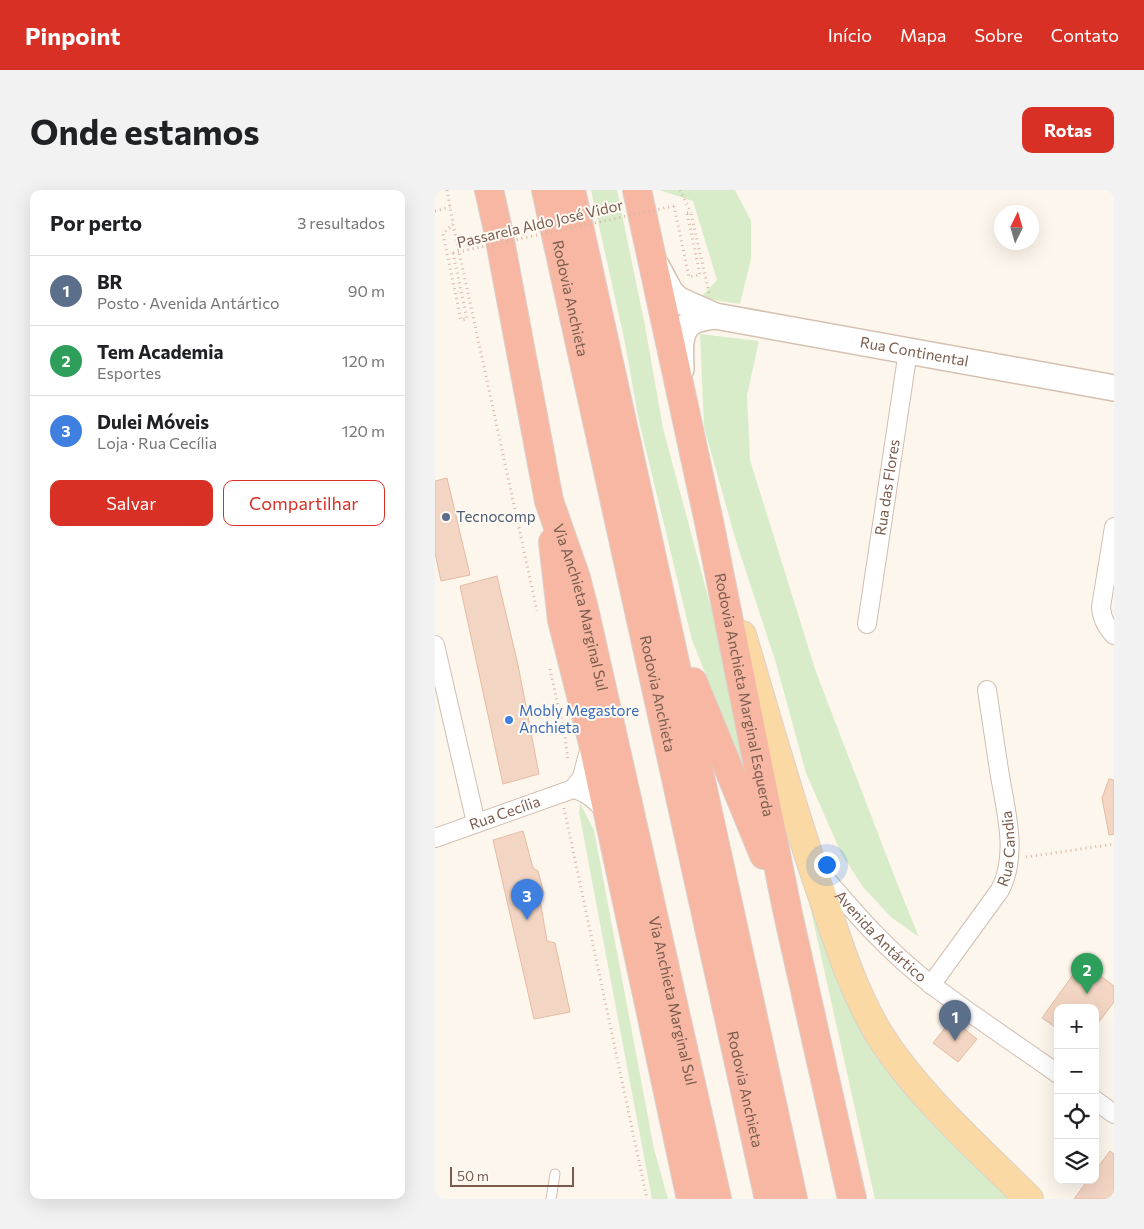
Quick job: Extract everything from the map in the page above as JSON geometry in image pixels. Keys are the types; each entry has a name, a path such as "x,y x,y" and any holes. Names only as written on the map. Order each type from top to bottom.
{"highway":[{"name":"Via Anchieta Marginal Sul","path":"489,190 549,501 576,578 585,613 717,1199"},
{"name":"Rodovia Anchieta","path":"546,190 769,1199"},
{"name":"Rodovia Anchieta","path":"571,190 793,1199"},
{"name":"Rodovia Anchieta Marginal Esquerda","path":"637,190 709,522 788,914 853,1199"},
{"path":"549,501 556,579 562,620 608,814 691,1199"},
{"path":"663,608 788,914"}],"main road":[{"path":"709,522 809,859 844,961 864,1006 880,1036 943,1113 1029,1199"}],"street":[{"name":"Rua Continental","path":"651,256 671,293 679,300 715,316 1114,388"},
{"name":"Rua Continental","path":"681,397 681,339 686,327 693,321 715,316"},
{"name":"Rua das Flores","path":"867,624 908,351"},
{"path":"1114,527 1101,607 1105,624 1114,635"},
{"path":"435,645 440,690 476,823"},
{"name":"Rua Candia","path":"931,985 1000,890 1004,883 1007,869 1009,839 987,690"},
{"path":"567,791 582,777 591,740"},
{"path":"567,791 583,792 593,798 608,814"},
{"name":"Rua Cecília","path":"435,838 567,791"},
{"name":"Avenida Antártico","path":"809,859 851,909 889,948 931,985 1054,1071"},
{"path":"1099,1103 1114,1114"}],"lane":[{"path":"551,1199 555,1174"}],"path":[{"path":"447,190 539,620"},
{"path":"680,190 689,213 715,316"},
{"name":"Passarela Aldo José Vidor","path":"453,224 443,234 461,320 467,319 453,253 674,206 689,277 700,275 689,213"},
{"path":"435,211 450,207"},
{"path":"550,668 565,736 568,760 566,773 567,791 647,1199"},
{"path":"1024,857 1114,844"}],"green space":[{"path":"591,190 617,190 645,326 663,428 715,623 748,780 692,640 639,421 624,338"},
{"path":"659,190 735,190 751,221 751,259 740,304 700,298 717,280 693,201"},
{"path":"700,334 759,341 747,395 750,460 816,672 919,937 892,918 863,887 841,853 806,773 776,663 736,541 704,427"},
{"path":"580,803 594,830 654,1149 668,1199 652,1199 579,812"},
{"path":"802,870 846,995 1014,1199 875,1199"}],"building":[{"name":"Tecnocomp","path":"447,478 470,575 441,581 435,553 435,481"},
{"name":"Mobly Megastore Anchieta","path":"497,576 518,665 539,774 503,784 460,586"},
{"path":"1109,779 1114,780 1114,834 1109,835 1102,798"},
{"path":"523,831 533,868 538,871 544,894 540,900 547,941 555,943 570,1012 534,1019 493,840"},
{"path":"1082,962 1114,986 1114,1002 1099,1022 1099,1004 1054,1004 1054,1026 1042,1018"},
{"path":"952,1019 977,1039 958,1062 933,1043"},
{"path":"1110,1151 1114,1154 1113,1199 1074,1199 1085,1184 1099,1184 1099,1166"}],"place":[{"name":"Tecnocomp","path":"446,517"},
{"name":"Mobly Megastore Anchieta","path":"509,720"},
{"name":"Dulei Móveis","path":"527,920"},
{"name":"Tem Academia","path":"1087,994"},
{"name":"BR","path":"955,1041"}]}
